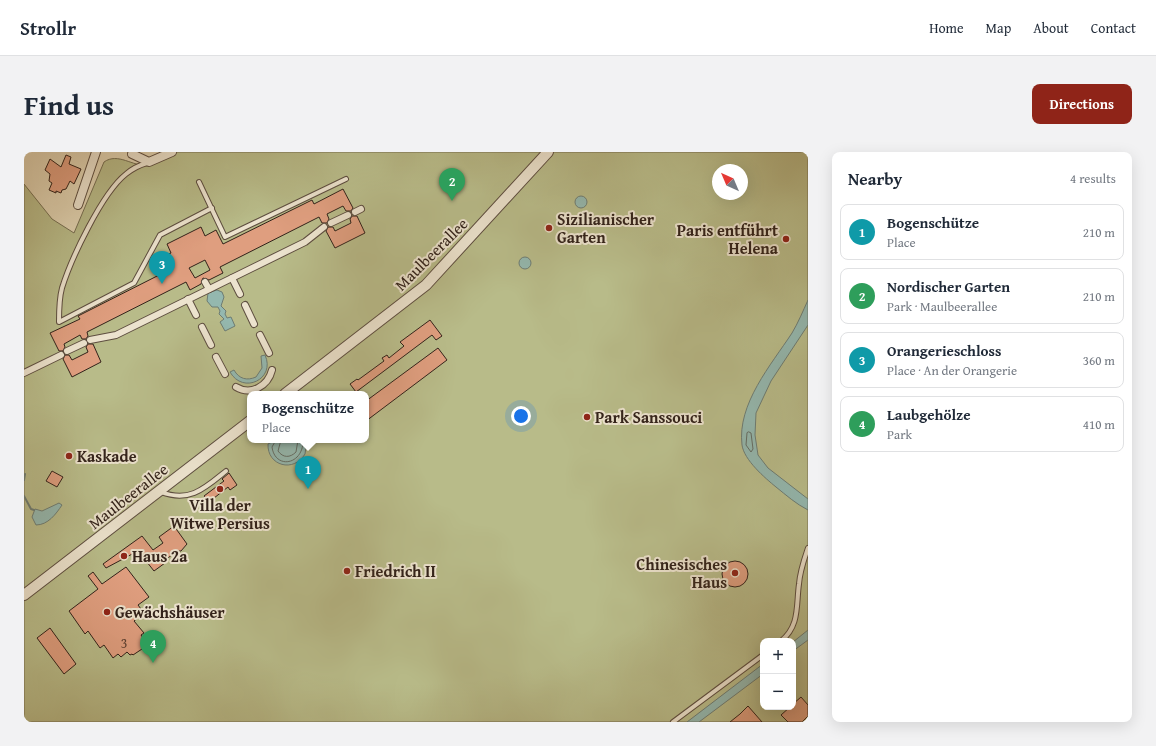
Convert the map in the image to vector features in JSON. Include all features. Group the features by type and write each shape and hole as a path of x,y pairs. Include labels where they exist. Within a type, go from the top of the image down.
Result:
{"street":[{"path":"78,205 96,152"},
{"path":"132,154 150,162 172,152"},
{"name":"Maulbeerallee","path":"289,391 426,285 548,152"},
{"path":"355,212 361,209"},
{"path":"331,223 348,216"},
{"path":"90,340 116,335 305,242 324,227"},
{"path":"232,278 240,294"},
{"path":"205,282 209,289"},
{"path":"188,299 196,315"},
{"path":"245,306 254,324"},
{"path":"202,327 211,345"},
{"path":"260,335 269,353"},
{"path":"67,352 84,343"},
{"path":"24,373 61,355"},
{"path":"216,357 225,374"},
{"path":"255,391 260,390 267,384 274,373"},
{"path":"239,390 247,391"},
{"name":"Maulbeerallee","path":"24,596 247,423"}],"lane":[{"path":"150,162 125,174 112,189 99,209 76,254 62,289 59,322 134,283 160,234 212,208"},
{"path":"200,182 226,237 346,179"},
{"path":"160,491 172,495 188,496 202,490 226,471"},
{"path":"784,638 792,630 797,616 801,570 808,548"},
{"path":"673,722 760,656"}],"green space":[{"name":"Park Sanssouci","path":"173,152 808,152 808,722 24,722 24,184 52,219 74,233 104,162 109,159 120,159 142,165 150,164"}],"water":[{"path":"581,196 585,198 587,202 585,206 581,208 577,206 575,202 577,198"},
{"path":"525,257 529,259 531,263 529,267 525,269 521,267 519,263 521,259"},
{"path":"217,290 222,292 224,297 221,306 226,311 225,314 227,318 231,317 235,326 225,331 220,322 224,319 219,314 220,311 218,307 212,307 207,301 208,293"},
{"path":"808,300 808,325 771,381 756,413 755,435 758,455 768,468 808,499 808,510 776,487 751,463 742,445 742,430 750,400 757,386 792,333"},
{"path":"265,355 267,364 266,371 262,377 256,381 250,383 242,382 236,379 230,372 234,370 238,375 246,379 256,377 262,368 261,356"},
{"path":"307,443 305,454 300,460 294,464 288,465 276,462 272,458 269,452 268,444"},
{"path":"59,503 62,505 48,521 40,525 36,525 32,517 35,509 42,511"},
{"path":"808,630 808,640 796,649 796,640"},
{"path":"760,666 760,676 699,722 687,722"}],"building":[{"path":"66,155 71,157 69,164 81,169 74,184 70,181 66,189 62,190 61,193 56,191 56,193 49,190 52,183 49,181 50,174 45,170 50,159 61,167"},
{"path":"343,189 353,208 351,211 346,211 343,206 327,214 329,219 327,223 322,223 319,217 220,267 223,273 209,280 203,278 201,284 190,290 186,282 87,332 88,336 86,339 82,339 80,335 64,344 65,347 63,351 59,351 50,333 80,319 78,316 167,271 160,258 171,253 167,244 201,227 205,236 216,230 223,244 312,200 314,204","holes":["205,260 210,270 195,278 189,268"]},
{"path":"352,216 357,216 365,233 335,248 326,231 328,227 333,227 335,231 351,223 350,219"},
{"path":"430,320 442,336 436,340 432,335 357,391 355,391 350,384 384,361 382,358 387,355 389,358 404,346 400,342"},
{"path":"88,344 93,344 101,362 72,377 63,359 65,355 69,355 72,360 88,352 86,347"},
{"path":"438,348 447,360 369,419 369,399"},
{"path":"52,471 63,477 57,487 46,481"},
{"name":"Villa der Witwe Persius","path":"229,473 237,485 230,490 228,487 209,502 204,496 224,481 222,479"},
{"path":"174,526 187,544 181,551 177,551 154,571 139,552 137,554 136,552 106,568 103,564 142,536 153,550 163,543 159,537"},
{"name":"Chinesisches Haus","path":"735,561 744,565 748,574 744,583 735,587 726,583 722,574 726,565"},
{"name":"Gewächshäuser","path":"126,567 149,597 138,605 144,613 134,621 144,633 141,635 148,645 133,655 130,655 127,652 121,657 118,654 113,658 104,645 100,648 88,631 85,634 69,611 98,589 88,576 93,572 102,584"},
{"path":"50,628 76,664 64,674 37,638"},
{"path":"801,697 808,705 808,716 802,722 788,722 781,715 787,710 796,710 796,701"},
{"path":"748,706 762,722 730,722 740,714"}],"waterway":[{"path":"24,480 25,474"},
{"path":"24,496 31,509 34,510"}],"place":[{"name":"Nordischer Garten","path":"452,201"},
{"name":"Sizilianischer Garten","path":"549,228"},
{"name":"Paris entführt Helena","path":"786,239"},
{"name":"Orangerieschloss","path":"162,284"},
{"name":"Park Sanssouci","path":"587,417"},
{"name":"Kaskade","path":"69,456"},
{"name":"Villa der Witwe Persius","path":"220,489"},
{"name":"Bogenschütze","path":"308,489"},
{"name":"Haus 2a","path":"124,556"},
{"name":"Friedrich II","path":"347,571"},
{"name":"Chinesisches Haus","path":"735,573"},
{"name":"Gewächshäuser","path":"107,612"},
{"name":"Laubgehölze","path":"153,663"}]}
